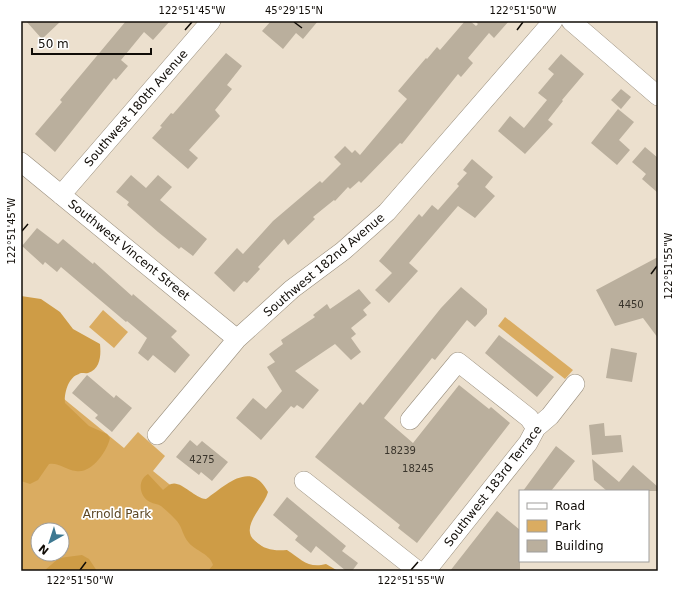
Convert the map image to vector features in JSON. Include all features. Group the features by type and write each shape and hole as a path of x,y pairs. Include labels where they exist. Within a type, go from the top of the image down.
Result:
{"street":[{"name":"Southwest 180th Avenue","path":"61,195 211,21"},
{"name":"Southwest 182nd Avenue","path":"157,435 237,338 292,289 343,251 387,212 553,21"},
{"path":"570,21 658,96"},
{"name":"Southwest Vincent Street","path":"21,162 237,338"},
{"path":"410,420 458,362 529,418 536,428"},
{"name":"Southwest 183rd Terrace","path":"426,571 528,443 536,428 550,416 576,384"},
{"path":"304,481 418,571"}],"green space":[{"path":"103,310 128,332 114,348 89,327"},
{"path":"505,317 573,370 565,379 498,326"},
{"name":"Arnold Park","path":"21,336 53,390 124,448 138,432 165,456 153,471 238,540 245,533 293,571 21,571"}],"shaded area":[{"path":"21,296 41,299 60,312 73,329 100,344 100,357 98,365 92,371 80,373 69,382 65,395 65,403 89,426 107,434 110,438 106,449 93,466 82,471 76,471 56,464 49,464 38,480 30,484 21,481"},
{"path":"148,474 163,490 170,484 175,483 197,496 206,499 229,482 246,476 254,477 261,482 268,492 251,523 251,535 255,541 270,549 287,550 309,564 326,564 338,571 208,571 213,565 211,561 206,555 189,543 177,521 161,506 146,500 142,493 141,484 144,477"},
{"path":"82,555 89,559 97,571 44,571 54,562 70,562 70,557"}],"building":[{"path":"26,21 61,21 42,39"},
{"path":"126,21 170,21 153,40 144,32 121,60 128,66 116,80 114,78 55,152 35,134 62,102 60,100"},
{"path":"271,21 318,21 303,39 296,33 283,49 262,31"},
{"path":"465,21 470,21 476,26 478,24 475,21 509,21 494,38 489,33 468,58 473,63 461,77 458,74 402,144 400,143 361,183 359,181 350,189 348,187 335,201 334,200 313,217 315,219 288,245 284,239 258,267 260,269 247,283 244,281 234,292 214,273 237,248 243,254 273,221 320,181 322,183 341,164 334,157 345,146 352,153 355,150 360,155 407,99 398,91 426,58 427,59 437,47 440,50"},
{"path":"226,53 242,66 227,85 232,89 215,110 220,116 189,150 198,158 188,169 152,138 162,127 160,126 171,113 173,114"},
{"path":"561,54 584,74 562,100 563,101 548,120 553,124 525,154 498,131 510,116 524,128 547,100 538,93 554,74 548,69"},
{"path":"621,89 631,97 621,109 611,100"},
{"path":"618,109 634,122 619,140 630,150 617,165 591,143"},
{"path":"645,147 658,158 658,193 642,179 646,174 632,162"},
{"path":"472,159 493,177 485,187 495,196 475,218 458,206 409,263 418,271 389,303 375,290 392,273 379,261 419,214 422,217 432,205 438,210 459,186 457,184 467,173 463,170"},
{"path":"131,175 146,188 158,175 172,187 160,200 207,239 193,256 181,247 179,249 158,232 127,205 129,202 116,192"},
{"path":"37,228 58,244 63,239 93,264 94,262 132,296 133,294 177,331 171,337 190,355 175,373 153,355 148,361 138,353 147,338 127,321 126,322 61,267 57,272 45,262 43,265 22,246"},
{"path":"658,257 658,338 643,318 615,326 596,290"},
{"path":"461,287 487,309 487,314 475,327 467,320 435,360 432,358 384,418 413,443 459,385 489,409 491,407 510,423 417,543 398,528 400,525 315,457 360,402 363,405 441,308"},
{"path":"359,289 371,303 363,310 367,315 351,328 356,334 351,338 361,352 351,360 335,344 295,371 319,390 303,409 297,405 294,408 291,406 261,440 236,418 253,398 266,409 282,391 267,367 275,362 269,354 283,344 281,340 315,317 313,315 327,304 330,309"},
{"path":"499,335 554,377 537,397 485,353"},
{"path":"611,348 637,353 632,382 606,378"},
{"path":"87,375 114,398 116,395 132,408 112,432 95,418 98,415 72,393"},
{"path":"604,423 605,436 621,435 623,452 592,455 589,425"},
{"path":"190,440 197,446 202,441 228,462 212,481 201,472 199,475 176,457"},
{"path":"556,446 575,461 552,490 524,490"},
{"path":"592,459 619,482 633,465 658,487 658,491 606,490 594,480"},
{"path":"287,497 346,546 342,551 358,563 352,571 346,571 316,546 311,553 295,540 298,536 273,515"},
{"path":"497,511 519,529 520,571 450,571"}]}
